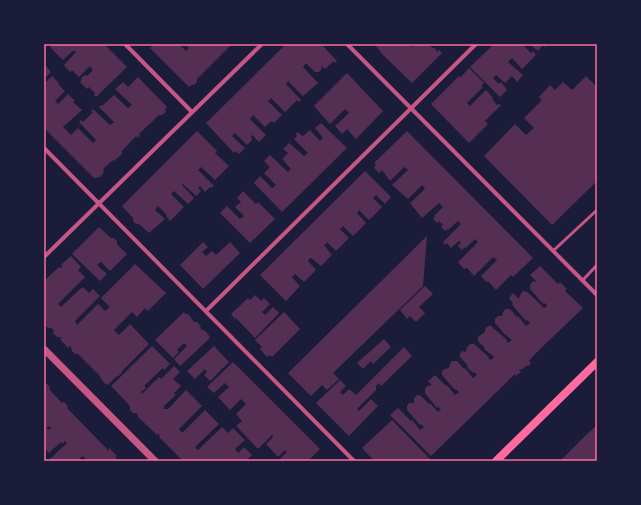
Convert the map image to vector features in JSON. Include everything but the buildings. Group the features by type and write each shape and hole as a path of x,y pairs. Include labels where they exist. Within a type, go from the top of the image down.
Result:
{"main road":[{"path":"496,461 597,362"}],"street":[{"path":"125,44 192,112"},
{"path":"44,256 262,44"},
{"path":"347,44 597,295"},
{"path":"206,311 476,44"},
{"path":"44,148 354,461"},
{"path":"44,349 155,461"}],"lane":[{"path":"553,251 597,210"},
{"path":"582,281 597,266"}]}
